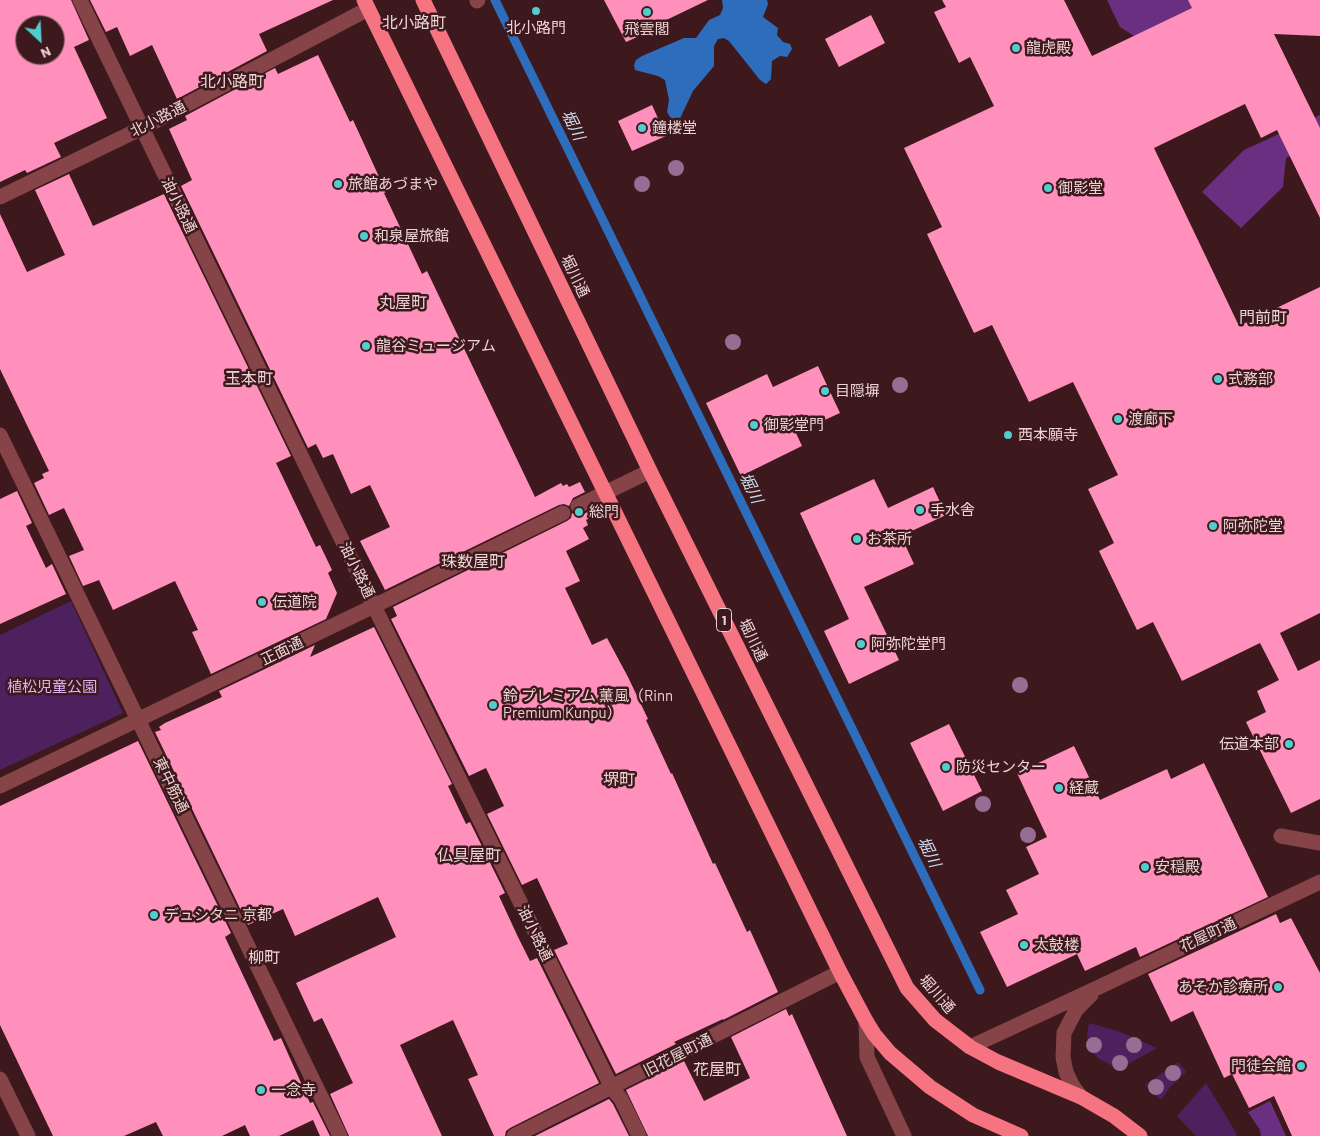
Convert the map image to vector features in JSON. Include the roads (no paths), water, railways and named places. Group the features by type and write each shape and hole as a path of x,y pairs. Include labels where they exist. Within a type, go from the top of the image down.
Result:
{"highway":[{"name":"堀川通","path":"423,0 650,471 907,988 935,1020 970,1047 998,1062 1082,1097 1114,1116 1140,1136"},
{"path":"366,5 866,1022 890,1053 930,1087 973,1115 1021,1136"}],"street":[{"name":"油小路通","path":"80,0 374,606 612,1088 621,1098 639,1136"},
{"name":"北小路通","path":"0,197 142,128 366,5"},
{"name":"東中筋通","path":"0,435 340,1136"},
{"path":"578,506 650,471"},
{"name":"正面通","path":"0,786 563,514"},
{"path":"1281,836 1320,843"},
{"name":"花屋町通","path":"970,1047 1320,882"},
{"name":"旧花屋町通","path":"514,1136 840,972"},
{"name":"花屋町通","path":"1082,1097 1072,1086 1066,1072 1063,1057 1064,1033 1076,1010 1097,988"},
{"path":"866,1022 868,1057 904,1136"},
{"path":"0,1079 28,1136"}],"water":[{"path":"722,0 767,0 768,4 763,17 778,28 777,35 783,42 790,44 792,49 787,57 780,56 772,61 771,79 766,84 760,80 729,41 724,38 718,39 714,46 714,66 693,91 676,127 667,112 669,100 665,80 658,76 635,70 634,65 636,60 642,56 684,38 696,38 709,20 720,15 723,8"}],"waterway":[{"name":"堀川","path":"495,0 980,990"}],"place":[{"name":"北小路門","path":"536,11"},
{"name":"飛雲閣","path":"647,12"},
{"name":"龍虎殿","path":"1016,48"},
{"name":"鐘楼堂","path":"642,128"},
{"name":"旅館あづまや","path":"338,184"},
{"name":"御影堂","path":"1048,188"},
{"name":"和泉屋旅館","path":"364,236"},
{"name":"龍谷ミュージアム","path":"366,346"},
{"name":"式務部","path":"1218,379"},
{"name":"目隠塀","path":"825,391"},
{"name":"渡廊下","path":"1118,419"},
{"name":"御影堂門","path":"754,425"},
{"name":"西本願寺","path":"1008,435"},
{"name":"手水舎","path":"920,510"},
{"name":"総門","path":"579,512"},
{"name":"阿弥陀堂","path":"1213,526"},
{"name":"お茶所","path":"857,539"},
{"name":"伝道院","path":"262,602"},
{"name":"阿弥陀堂門","path":"861,644"},
{"name":"鈴 プレミアム 薫風（Rinn Premium Kunpu）","path":"493,705"},
{"name":"伝道本部","path":"1289,744"},
{"name":"防災センター","path":"946,767"},
{"name":"経蔵","path":"1059,788"},
{"name":"安穏殿","path":"1145,867"},
{"name":"デュシタニ 京都","path":"154,915"},
{"name":"太鼓楼","path":"1024,945"},
{"name":"あそか診療所","path":"1278,987"},
{"name":"門徒会館","path":"1301,1066"},
{"name":"一念寺","path":"261,1090"}],"district":[{"name":"北小路町","path":"414,23"},
{"name":"北小路町","path":"232,82"},
{"name":"丸屋町","path":"403,303"},
{"name":"門前町","path":"1263,318"},
{"name":"玉本町","path":"249,379"},
{"name":"珠数屋町","path":"473,562"},
{"name":"堺町","path":"619,780"},
{"name":"仏具屋町","path":"469,856"},
{"name":"柳町","path":"264,958"},
{"name":"花屋町","path":"717,1070"}],"park label":[{"name":"植松児童公園","path":"52,687"}]}
